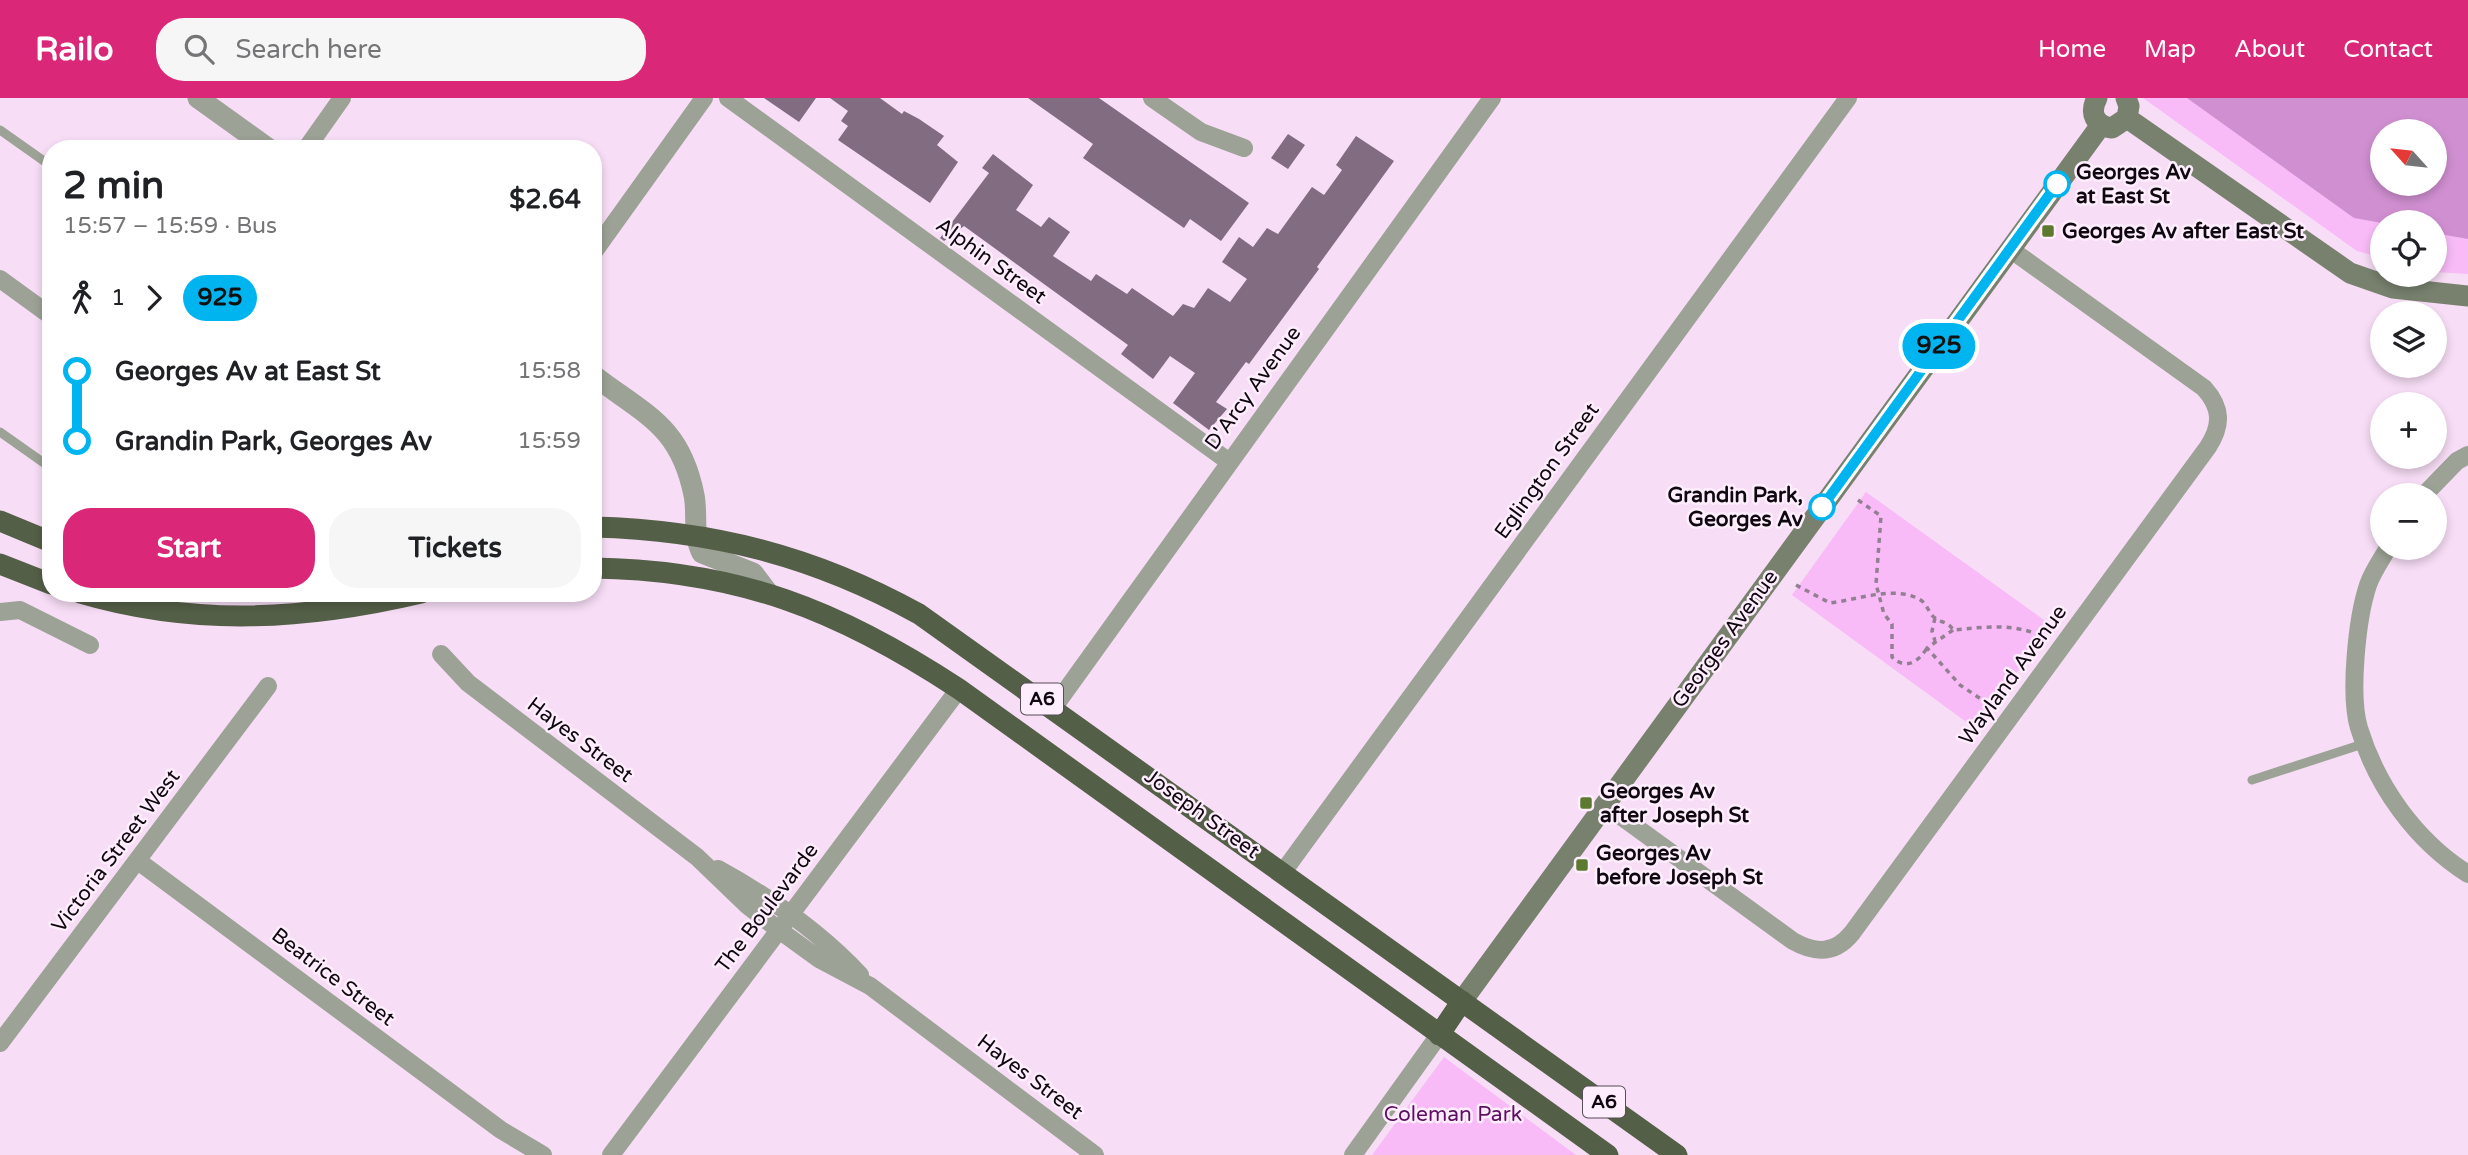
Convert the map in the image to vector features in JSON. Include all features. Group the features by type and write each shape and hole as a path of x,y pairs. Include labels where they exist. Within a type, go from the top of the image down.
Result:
{"highway":[{"path":"0,521 42,538"},
{"name":"Joseph Street","path":"695,526 810,564 889,598 956,638 1677,1155"},
{"name":"A6","path":"602,527 695,526"},
{"path":"0,564 42,580"},
{"name":"A6","path":"602,570 687,575 769,594"},
{"name":"Joseph Street","path":"769,594 842,621 894,647 959,688 1608,1155"},
{"path":"126,602 178,612 263,618 302,615 372,602"},
{"name":"Georges Avenue","path":"1439,1035 1462,1001"}],"main road":[{"path":"2096,98 2092,110 2101,125 2118,127 2126,108 2350,273 2393,288 2468,296"},
{"name":"Georges Avenue","path":"1462,1001 2101,125"}],"street":[{"path":"198,98 256,140"},
{"path":"312,140 342,98"},
{"path":"602,240 704,98"},
{"name":"Alphin Street","path":"728,98 1228,461"},
{"path":"1153,98 1201,132 1244,148"},
{"name":"D'Arcy Avenue","path":"1054,707 1228,461 1492,98"},
{"name":"Eglington Street","path":"1283,872 1848,98"},
{"name":"Wayland Avenue","path":"1604,804 1793,941 1812,951 1835,949 1852,933 2208,447 2219,424 2219,411 2214,399 2195,381 2010,249"},
{"path":"0,279 42,309"},
{"path":"605,394 676,441 696,501 695,526"},
{"path":"2436,483 2457,461 2468,455"},
{"name":"Joseph Street","path":"695,526 702,553 753,573 769,594"},
{"path":"2382,560 2368,585 2354,665 2358,726 2391,800 2443,858 2468,874"},
{"path":"0,612 20,610 90,645"},
{"name":"Hayes Street","path":"441,654 468,683 697,857 748,906 779,930 819,959 870,986 1095,1155"},
{"name":"Victoria Street West","path":"0,1043 268,686"},
{"name":"The Boulevarde","path":"611,1155 959,688"},
{"name":"Hayes Street","path":"697,857 760,892 791,914 831,945 870,986"},
{"name":"Beatrice Street","path":"138,861 501,1130 543,1155"},
{"name":"Georges Avenue","path":"1353,1155 1439,1035"},
{"name":"Beatrice Street","path":"501,1130 527,1155"}],"lane":[{"path":"0,130 42,160"},
{"path":"0,432 42,462"},
{"path":"2252,780 2366,743"}],"path":[{"path":"1858,500 1881,516 1876,584 1884,614 1892,624 1893,659 1912,664 1920,659 1927,648 1953,630 2021,628 2060,648"},
{"path":"1796,585 1830,603 1861,595 1911,596 1923,602 1935,618 1949,624 1953,630"},
{"path":"1935,618 1932,631 1936,641"},
{"path":"1927,648 1960,685 1974,691 2009,719"}],"green space":[{"path":"2143,98 2468,98 2468,274 2447,273 2447,210 2370,210 2370,255 2357,251"},
{"path":"1866,492 2051,625 1976,729 1792,595"},
{"name":"Coleman Park","path":"1444,1057 1576,1155 1372,1155"}],"shaded area":[{"path":"2187,98 2468,98 2468,239 2447,235 2447,210 2370,210 2370,221 2354,218"}],"building":[{"path":"764,98 816,98 799,122"},
{"path":"830,98 880,98 902,114 904,111 944,136 937,145 958,162 930,203 838,140 848,126 841,121 848,111"},
{"path":"1028,98 1099,98 1249,203 1221,241 1190,219 1184,228 1083,158 1093,144"},
{"path":"1288,134 1305,145 1288,169 1271,158"},
{"path":"1356,136 1394,161 1249,364 1246,362 1216,402 1227,409 1209,430 1173,403 1195,373 1170,356 1153,379 1121,354 1128,345 964,226 944,241 940,238 989,173 982,168 993,154 1033,185 1016,210 1041,227 1049,217 1070,232 1053,256 1091,281 1096,274 1127,294 1132,288 1173,316 1183,304 1194,308 1208,288 1230,302 1247,279 1222,262 1239,237 1253,247 1267,228 1278,234 1312,187 1324,195 1342,170 1336,165"}],"bus line":[{"name":"925","path":"1822,507 2057,184"}],"place":[{"name":"Georges Av at East St","path":"2057,184"},
{"name":"Georges Av after East St","path":"2048,231"},
{"name":"Grandin Park, Georges Av","path":"1822,507"},
{"name":"Georges Av after Joseph St","path":"1586,803"},
{"name":"Georges Av before Joseph St","path":"1582,865"}]}
